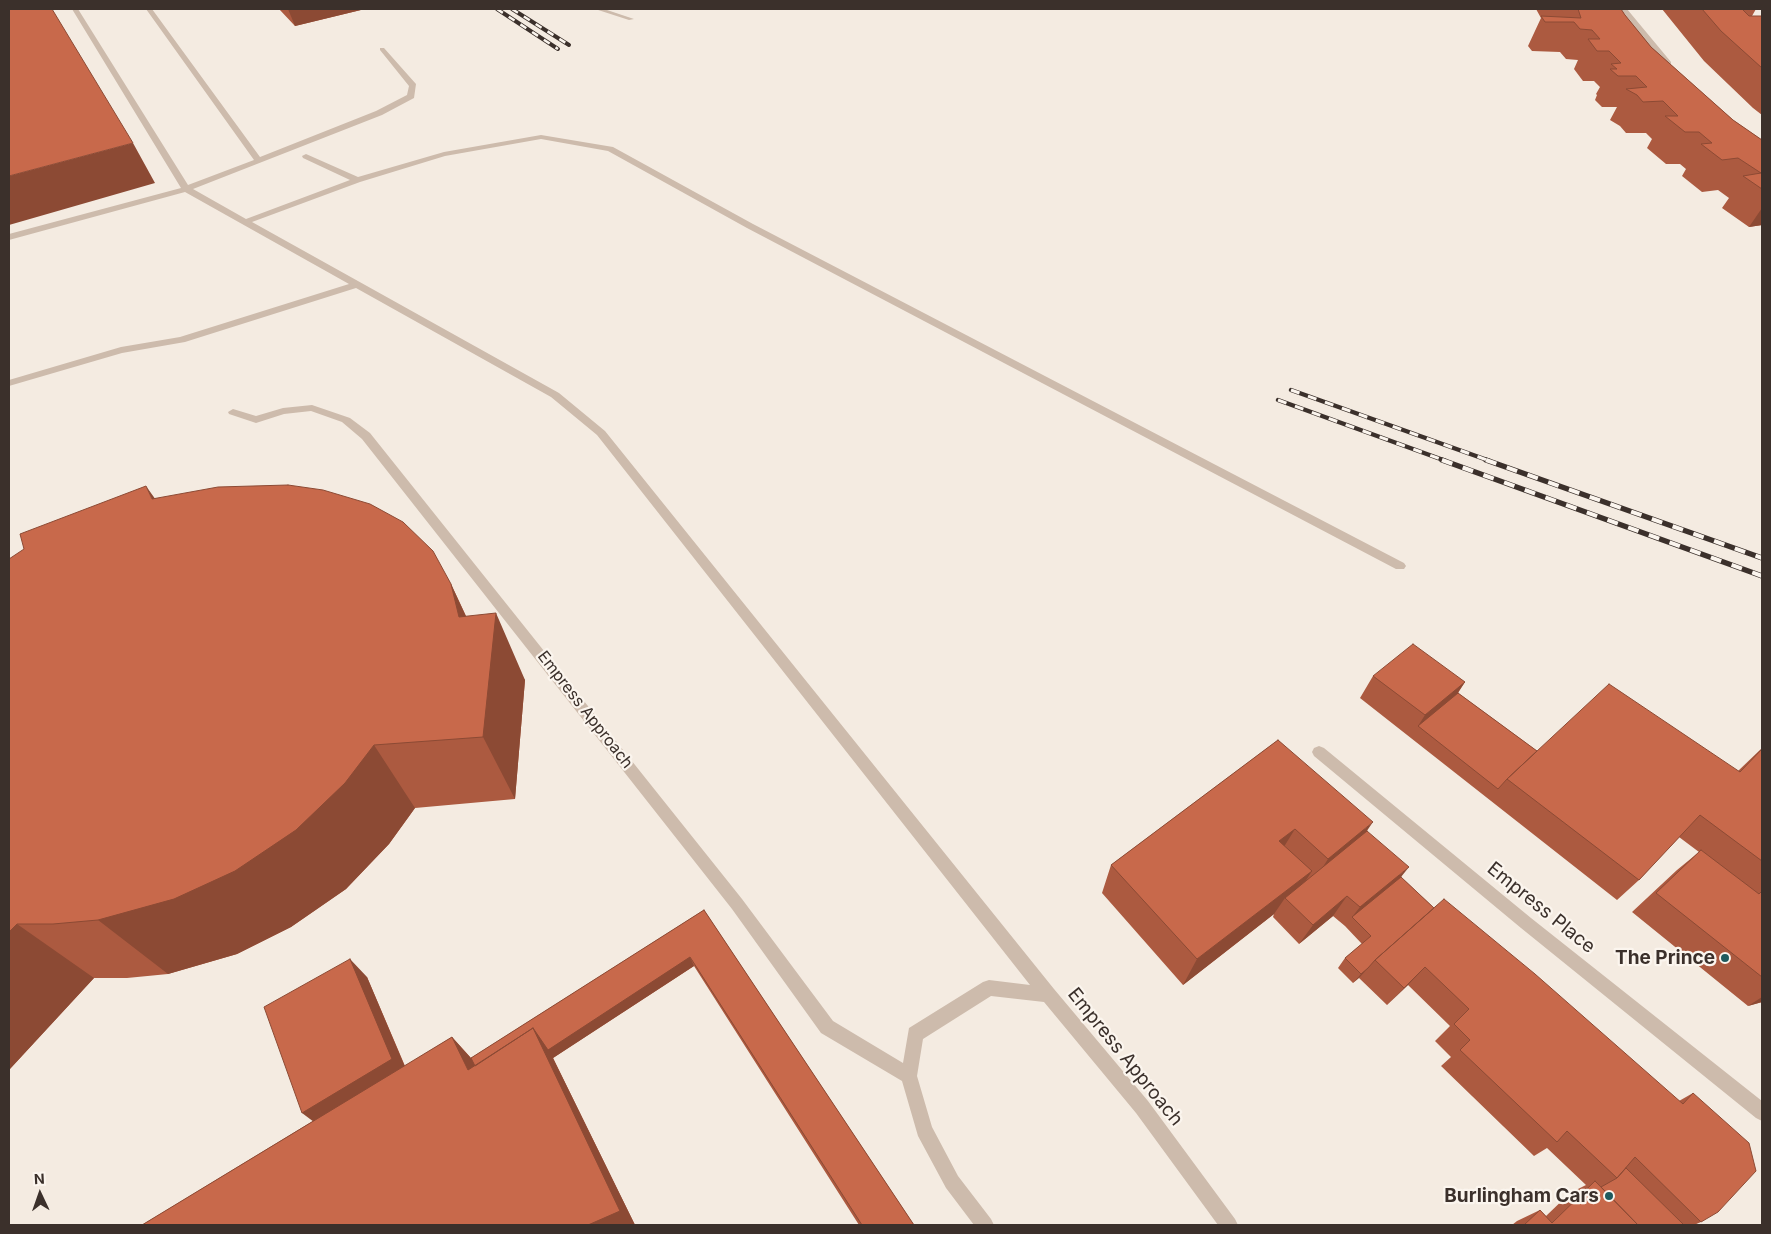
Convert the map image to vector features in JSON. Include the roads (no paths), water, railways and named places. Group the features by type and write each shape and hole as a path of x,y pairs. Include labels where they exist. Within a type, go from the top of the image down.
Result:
{"street":[{"path":"75,9 186,188 248,221 555,395 601,433 1048,995"},
{"path":"149,9 258,160"},
{"path":"598,9 631,19"},
{"path":"1624,9 1654,48 1674,70"},
{"path":"9,236 186,188 379,113 411,96 413,86 382,50"},
{"path":"248,221 357,180 444,154 541,137 610,149 750,226 1400,566"},
{"path":"306,156 357,180"},
{"path":"9,383 121,350 182,340 359,284"},
{"name":"Empress Approach","path":"233,412 256,420 283,411 312,408 346,420 366,436 731,896 827,1027 909,1076"},
{"name":"Empress Place","path":"1319,752 1519,917 1762,1112"},
{"name":"Empress Approach","path":"985,1225 952,1182 924,1130 909,1076 915,1034 989,988 1048,995 1142,1107 1229,1225"}],"railway":[{"path":"497,9 558,49"},
{"path":"512,9 569,45"},
{"path":"1291,390 1490,461"},
{"path":"1278,400 1446,461"},
{"path":"1442,460 1762,576"},
{"path":"1486,460 1762,558"}],"place":[{"name":"The Prince","path":"1725,958"},
{"name":"Burlingham Cars","path":"1609,1196"}]}
